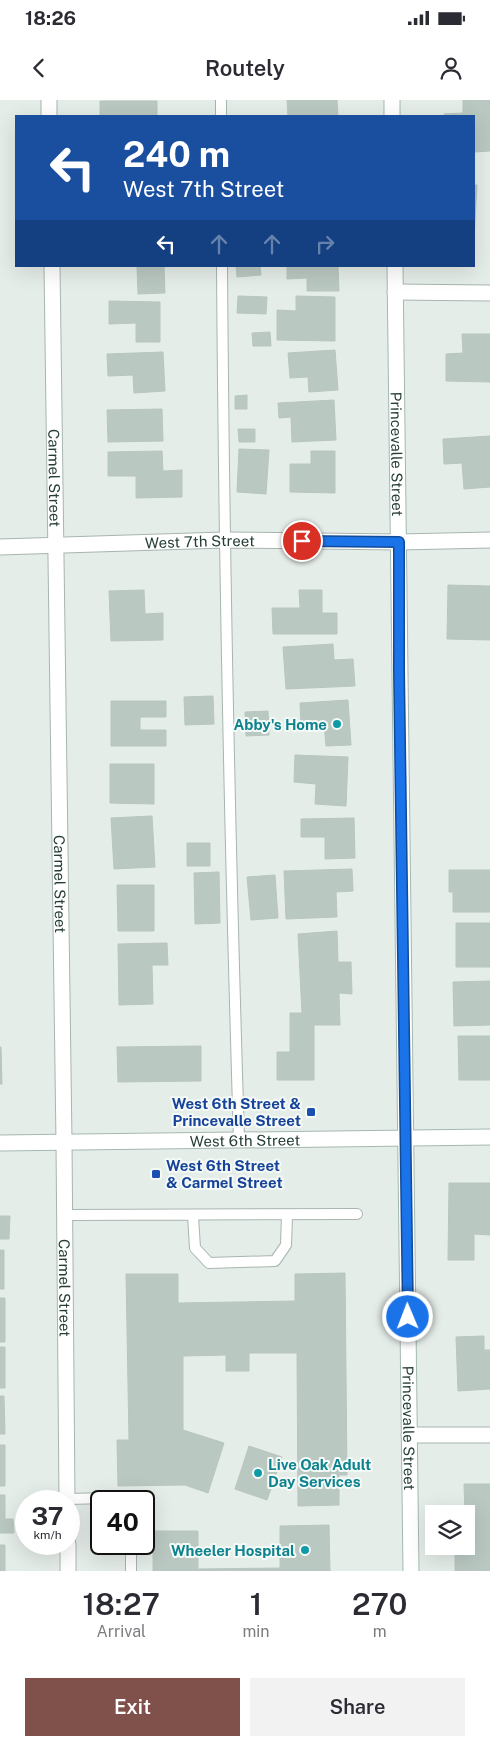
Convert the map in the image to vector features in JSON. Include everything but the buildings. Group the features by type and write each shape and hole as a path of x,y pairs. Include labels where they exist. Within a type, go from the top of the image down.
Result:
{"street":[{"path":"49,100 49,115"},
{"path":"392,100 392,115"},
{"name":"Carmel Street","path":"52,267 67,1490"},
{"name":"Princevalle Street","path":"395,267 411,1571"},
{"path":"395,292 490,293"},
{"name":"West 7th Street","path":"0,547 224,540 399,542 490,540"},
{"name":"West 6th Street","path":"0,1143 490,1138"},
{"path":"409,1436 490,1435"},
{"path":"68,1555 68,1571"}],"lane":[{"path":"221,100 221,115"},
{"path":"222,267 224,540 229,808 239,1140"},
{"path":"65,1216 357,1214"},
{"path":"193,1216 195,1248 209,1262 275,1261 286,1246 287,1215"},
{"path":"131,1555 132,1571"}],"place":[{"name":"Abby's Home","path":"337,724"},
{"name":"West 6th Street & Princevalle Street","path":"311,1112"},
{"name":"West 6th Street & Carmel Street","path":"156,1174"},
{"name":"Live Oak Adult Day Services","path":"258,1473"},
{"name":"Wheeler Hospital","path":"305,1550"}],"route":[{"path":"302,541 399,542 408,1317"}]}
